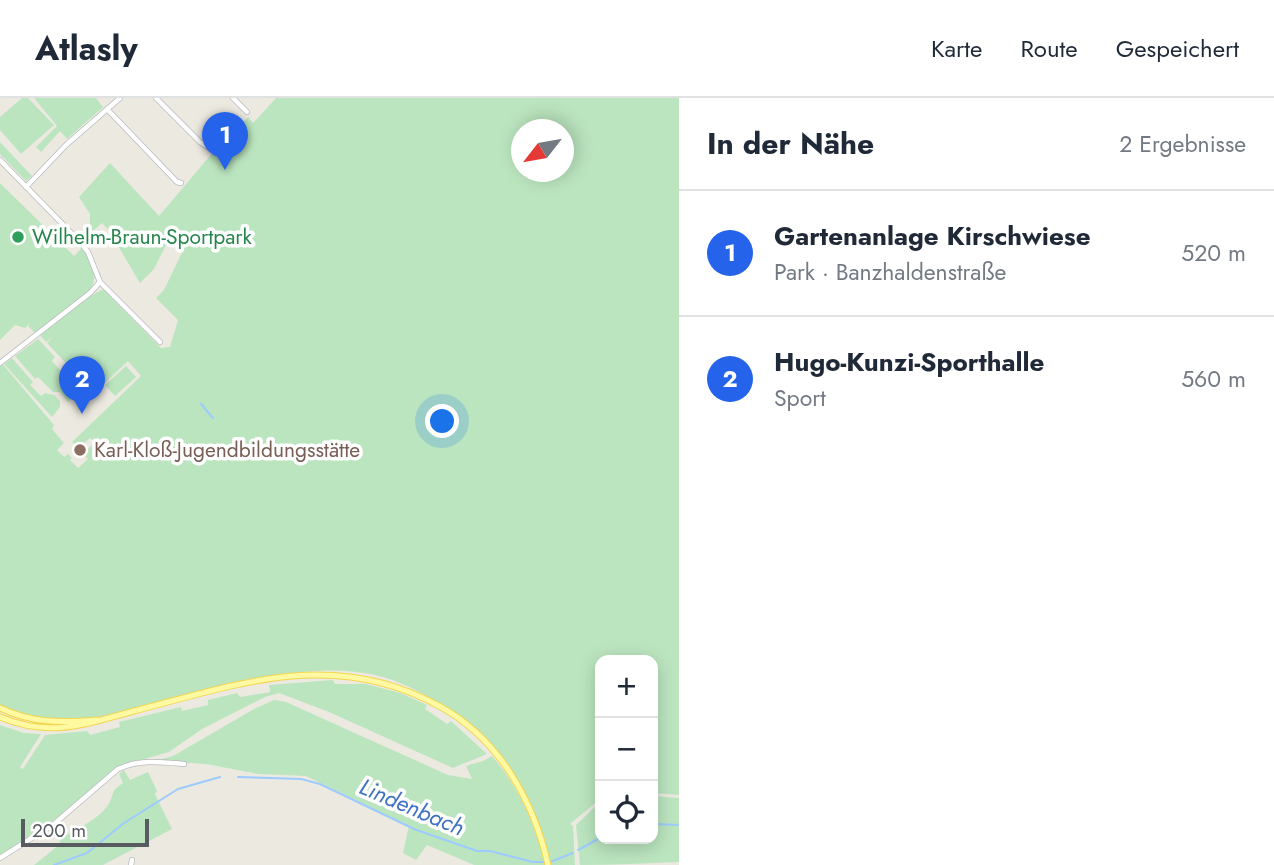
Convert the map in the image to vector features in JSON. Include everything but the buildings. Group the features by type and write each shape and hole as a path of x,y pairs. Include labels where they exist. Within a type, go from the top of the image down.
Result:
{"main road":[{"path":"0,717 41,729 82,726 205,693 295,674 347,675 379,681 435,704 464,722 482,738 512,776 527,802 548,865"},
{"path":"0,708 43,721 106,719"}],"street":[{"path":"26,187 66,145 120,98"},
{"path":"156,98 209,148"},
{"path":"233,98 247,112"},
{"path":"107,109 177,183 181,183"},
{"path":"0,160 88,252 100,282 160,342"},
{"path":"0,363 90,293 100,282"},
{"path":"0,858 54,824 118,769 150,761 184,764"}],"green space":[{"path":"22,98 28,98 54,125 21,154 0,130 0,117"},
{"path":"34,98 96,98 103,107 67,139 60,131 41,152 36,147 57,126"},
{"path":"276,98 679,98 679,795 658,793 658,655 595,655 595,803 570,824 573,826 575,865 474,865 427,845 416,860 403,853 409,826 306,776 258,774 206,764 154,761 173,756 274,700 286,702 448,775 472,779 466,766 492,756 516,790 528,813 542,852 547,855 526,794 494,749 453,712 416,690 384,677 346,671 288,673 127,711 72,720 35,717 0,705 0,361 54,425 52,429 64,443 57,450 64,457 68,454 78,468 88,459 81,452 95,442 90,438 80,447 72,442 141,376 128,361 94,393 47,343 52,338 46,342 40,335 77,304 103,289 161,348 170,347 178,320 156,298 164,290 187,242 173,231 154,269 140,283 102,223 86,237 81,232 90,223 90,214 79,197 110,163 159,216 209,157 248,117 253,123"},
{"path":"0,142 32,176 26,181 0,154"},
{"name":"Wilhelm-Braun-Sportpark","path":"0,183 74,256 81,249 65,233 68,231 88,257 94,280 87,292 35,333 28,326 30,323 25,328 15,325 0,340"},
{"path":"38,339 55,357 52,361 74,386 79,383 84,389 78,397 66,385 75,396 68,402 60,392 53,392 38,377 35,379 15,356"},
{"path":"12,358 33,382 30,385 41,396 45,393 54,395 60,401 60,407 52,417 4,364"},
{"path":"126,366 136,377 115,396 105,385"},
{"path":"333,680 335,684 366,684 400,693 427,705 425,709 447,724 451,721 487,754 453,768 329,712 279,693 265,697 202,729 169,752 116,767 52,822 0,856 0,725 24,733 41,734 20,767 23,769 45,735 87,731 90,735 120,727 119,722 181,707 182,711 208,705 208,700 237,693 240,697 270,692 269,685"},
{"path":"124,770 130,780 148,772 172,829 103,865 34,865 59,845 61,838 104,810 114,791 123,783 119,774"},
{"path":"658,796 679,798 679,862 580,865 576,825 595,807 595,844 658,844"}],"waterway":[{"path":"201,404 213,418"},
{"name":"Lindenbach","path":"54,865 87,853 124,823 178,789 220,777"},
{"name":"Lindenbach","path":"238,777 301,779 320,784 414,829 477,851 490,851 533,862 550,862 573,853"},
{"name":"Lindenbach","path":"658,824 679,825"},
{"name":"Lindenbach","path":"578,850 595,841"}],"place":[{"name":"Gartenanlage Kirschwiese","path":"225,170"},
{"name":"Wilhelm-Braun-Sportpark","path":"18,237"},
{"name":"Hugo-Kunzi-Sporthalle","path":"82,414"},
{"name":"Karl-Kloß-Jugendbildungsstätte","path":"80,450"}]}
